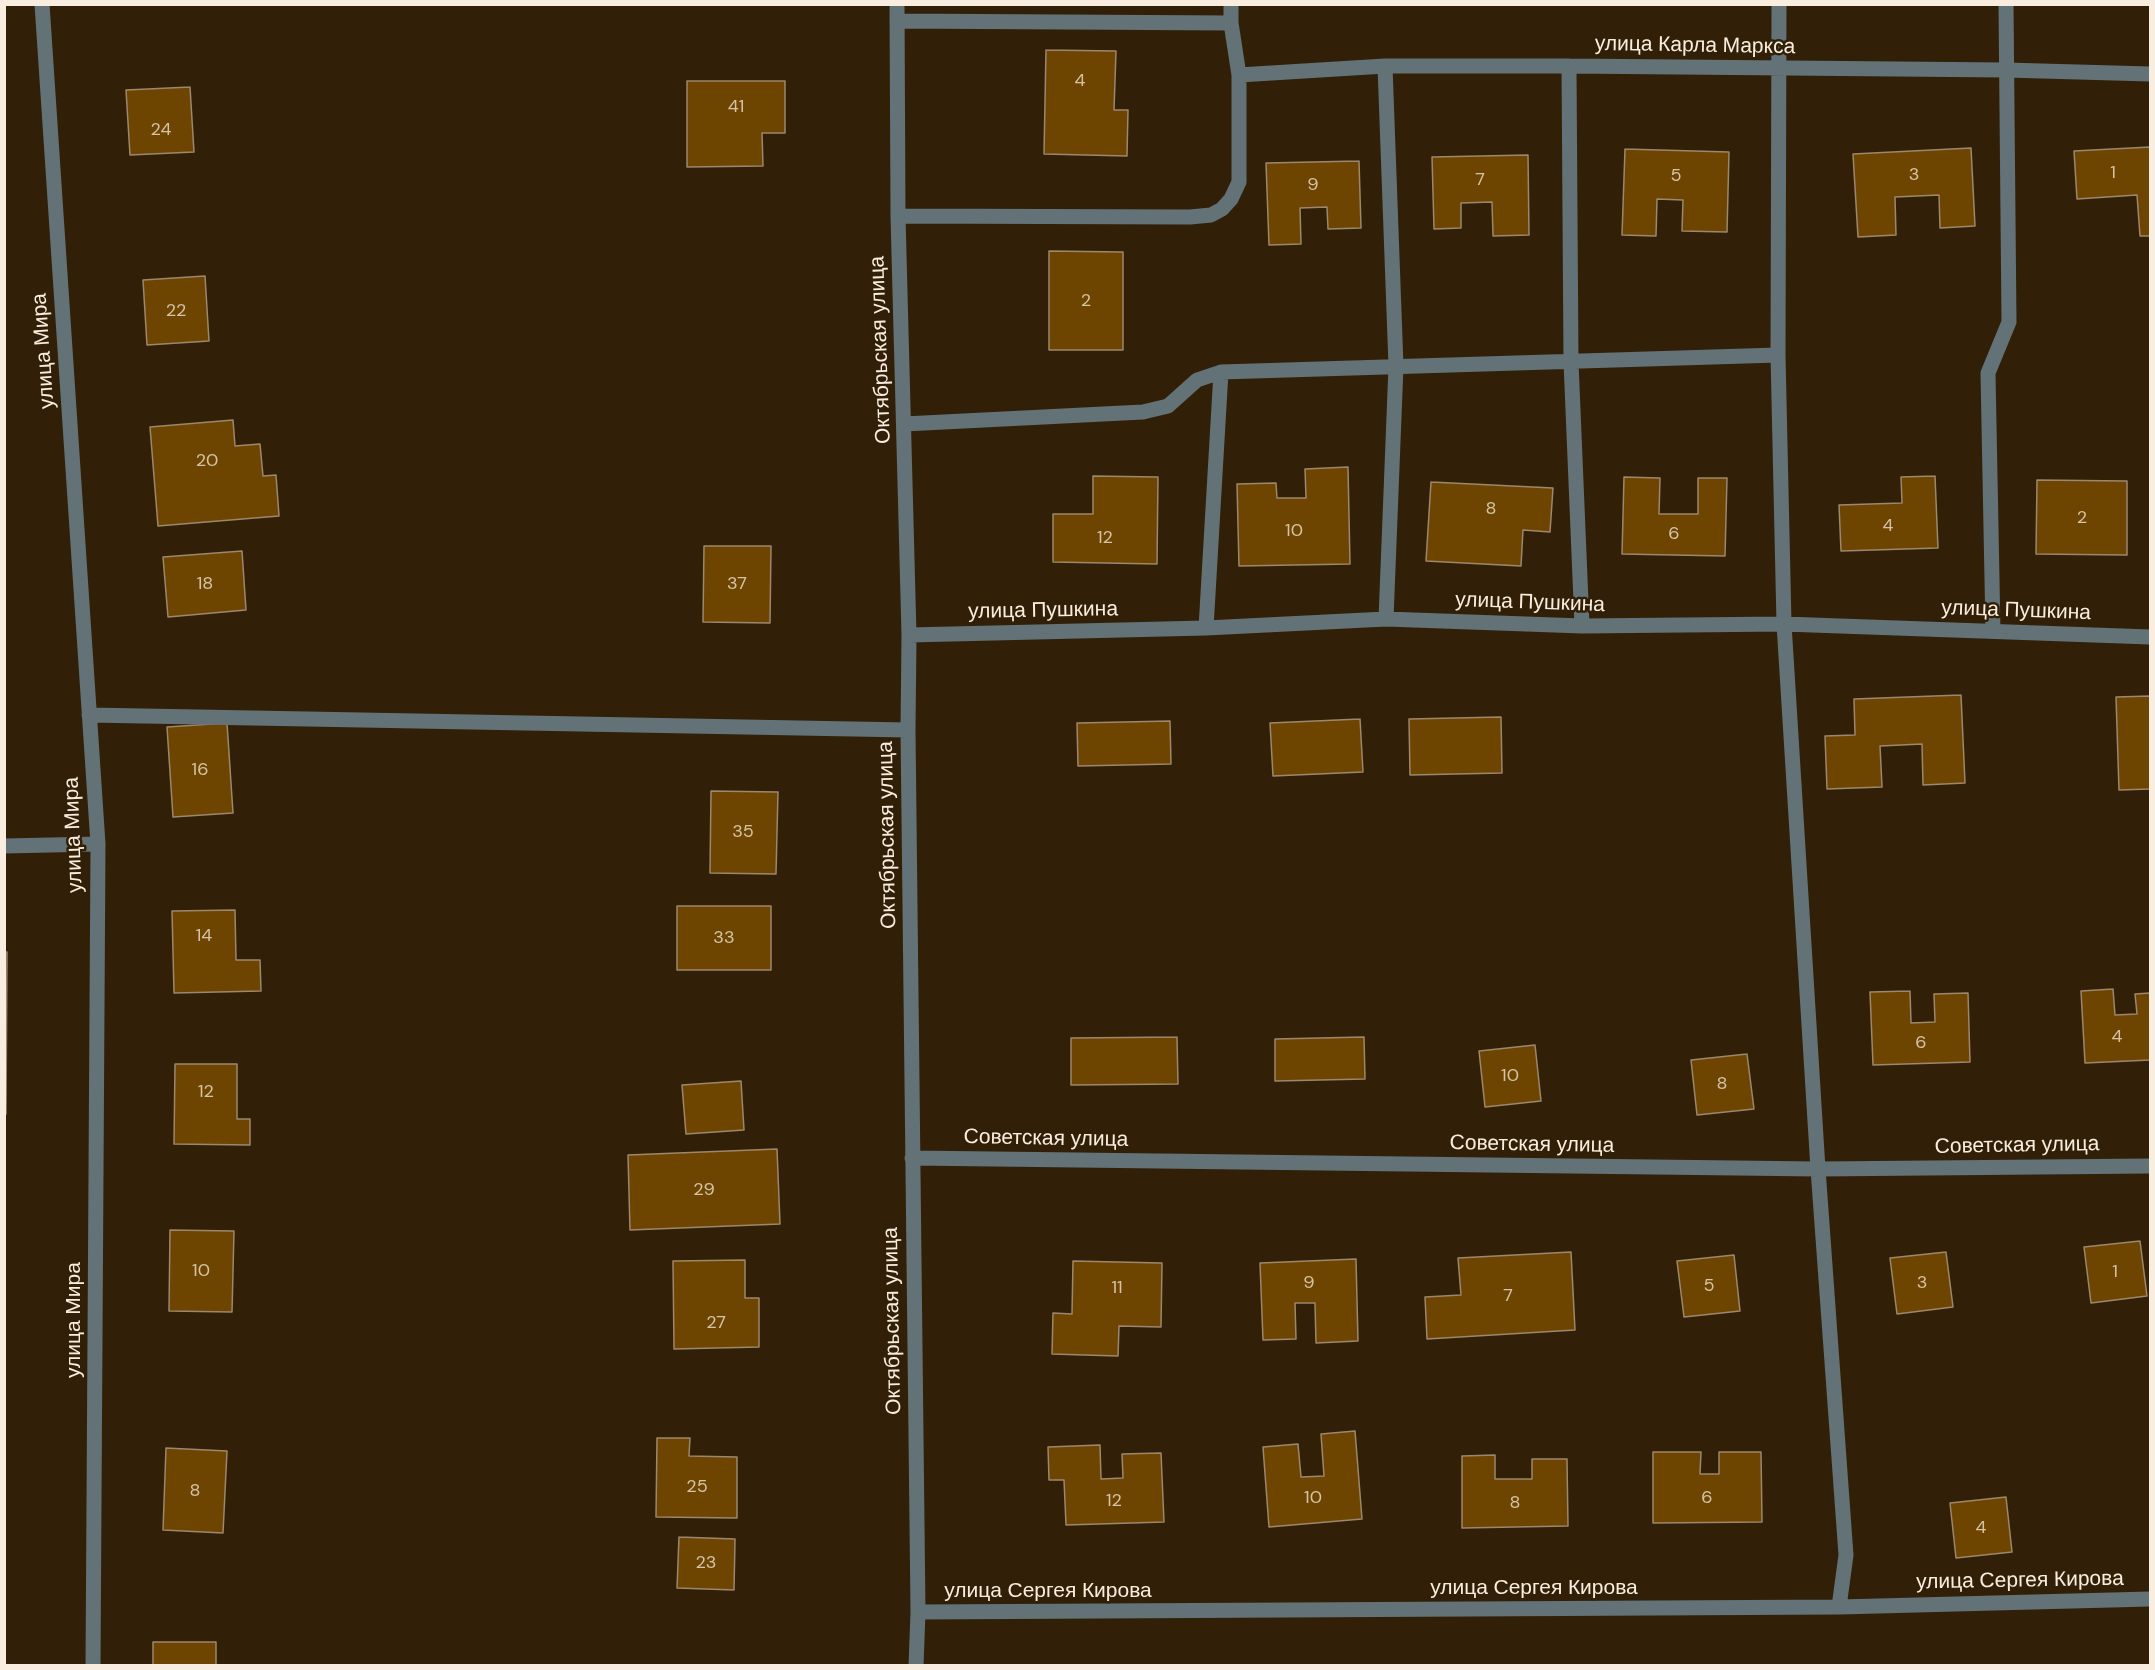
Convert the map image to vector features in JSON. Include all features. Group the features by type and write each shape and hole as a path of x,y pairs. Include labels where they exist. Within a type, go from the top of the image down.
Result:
{"street":[{"name":"улица Мира","path":"42,4 98,843 93,1665"},
{"name":"Октябрьская улица","path":"897,4 898,216 909,635 908,730 918,1612 916,1665"},
{"path":"898,216 1190,217 1211,215 1222,209 1231,199 1239,182 1239,75 1231,23 1231,4"},
{"path":"1779,4 1778,356 1784,624 1818,1169 1846,1555 1839,1607"},
{"path":"1993,631 1988,373 2009,322 2006,4"},
{"path":"897,21 1231,23"},
{"path":"1385,66 1396,366 1386,619"},
{"name":"улица Карла Маркса","path":"1239,75 1385,66 2006,70 2151,74"},
{"path":"1569,66 1571,362 1582,626"},
{"path":"904,424 1143,412 1168,406 1197,380 1221,372 1778,356"},
{"path":"1206,628 1221,372"},
{"name":"улица Пушкина","path":"909,635 1206,628 1386,619 1582,626 1784,624 2151,637"},
{"path":"89,715 908,730"},
{"path":"4,846 98,843"},
{"name":"Советская улица","path":"912,1158 1818,1169 2151,1166"},
{"name":"улица Сергея Кирова","path":"918,1612 1839,1607 2151,1599"}],"building":[{"path":"1046,50 1116,51 1114,110 1128,110 1127,156 1044,154"},
{"path":"687,81 785,81 785,133 762,133 763,166 687,167"},
{"path":"190,87 194,152 130,155 126,90"},
{"path":"2150,147 2150,236 2140,236 2137,195 2077,199 2074,151"},
{"path":"1971,148 1975,226 1940,228 1939,195 1895,197 1896,235 1858,237 1853,154"},
{"path":"1625,149 1729,152 1727,232 1682,231 1683,200 1657,199 1656,236 1622,235"},
{"path":"1528,155 1529,235 1493,236 1492,202 1461,203 1461,228 1434,229 1432,157"},
{"path":"1359,161 1361,228 1328,229 1327,207 1300,208 1301,244 1269,245 1266,163"},
{"path":"1049,251 1123,252 1123,350 1049,350"},
{"path":"205,276 209,341 147,345 143,280"},
{"path":"233,420 235,446 260,444 263,476 276,475 279,516 158,526 150,427"},
{"path":"1348,467 1350,564 1239,566 1237,484 1276,483 1277,498 1306,498 1305,469"},
{"path":"1093,476 1158,477 1157,564 1053,562 1053,514 1093,514"},
{"path":"1935,476 1938,548 1841,551 1839,505 1902,503 1901,477"},
{"path":"1624,477 1660,478 1659,514 1698,514 1698,478 1727,478 1725,556 1622,554"},
{"path":"2037,480 2127,481 2127,555 2036,554"},
{"path":"1431,482 1553,488 1550,532 1523,530 1521,566 1426,561"},
{"path":"704,546 771,546 770,623 703,622"},
{"path":"242,551 246,610 168,617 163,557"},
{"path":"1961,695 1965,783 1923,785 1922,744 1880,746 1882,787 1827,789 1825,736 1855,735 1854,699"},
{"path":"2150,696 2150,789 2119,790 2116,697"},
{"path":"1501,717 1502,773 1410,775 1409,719"},
{"path":"1360,719 1363,772 1273,776 1270,723"},
{"path":"1170,721 1171,764 1078,766 1077,723"},
{"path":"227,723 233,813 173,817 167,727"},
{"path":"711,791 778,792 776,874 710,873"},
{"path":"677,906 771,906 771,970 677,970"},
{"path":"235,910 236,960 260,960 261,991 174,993 172,911"},
{"path":"4,952 7,952 6,1114 4,1114"},
{"path":"2113,989 2115,1015 2137,1014 2135,994 2150,993 2150,1060 2085,1063 2081,991"},
{"path":"1910,991 1911,1023 1935,1022 1934,994 1968,993 1970,1062 1873,1065 1870,992"},
{"path":"1177,1037 1178,1084 1071,1085 1071,1038"},
{"path":"1364,1037 1365,1079 1275,1081 1275,1039"},
{"path":"1535,1045 1541,1101 1485,1107 1479,1051"},
{"path":"1747,1054 1754,1109 1697,1115 1691,1060"},
{"path":"175,1064 237,1064 237,1119 250,1119 250,1145 174,1144"},
{"path":"741,1081 744,1130 686,1134 682,1085"},
{"path":"777,1149 780,1224 630,1230 628,1155"},
{"path":"170,1230 234,1231 232,1312 169,1311"},
{"path":"2140,1241 2147,1296 2091,1303 2084,1247"},
{"path":"1571,1252 1575,1330 1427,1339 1425,1297 1461,1295 1458,1258"},
{"path":"1946,1252 1953,1307 1897,1314 1890,1258"},
{"path":"1734,1255 1740,1311 1684,1317 1677,1261"},
{"path":"1356,1259 1358,1341 1316,1343 1315,1303 1295,1303 1296,1339 1263,1340 1260,1263"},
{"path":"745,1260 745,1298 759,1298 759,1347 674,1349 673,1261"},
{"path":"1073,1261 1162,1263 1161,1327 1119,1326 1118,1356 1052,1354 1053,1313 1072,1314"},
{"path":"1355,1431 1362,1519 1269,1527 1263,1447 1298,1444 1301,1477 1324,1476 1321,1434"},
{"path":"657,1438 690,1438 689,1456 737,1457 737,1518 656,1517"},
{"path":"1100,1445 1101,1479 1123,1478 1122,1454 1161,1453 1164,1522 1066,1525 1064,1480 1049,1480 1048,1447"},
{"path":"166,1448 227,1451 223,1533 163,1530"},
{"path":"1653,1452 1701,1452 1700,1474 1719,1474 1719,1452 1761,1452 1762,1522 1653,1523"},
{"path":"1495,1455 1495,1479 1532,1479 1532,1459 1567,1459 1568,1526 1462,1528 1462,1456"},
{"path":"2006,1497 2012,1552 1956,1558 1950,1503"},
{"path":"679,1537 735,1539 734,1590 677,1588"},
{"path":"153,1642 216,1642 216,1666 153,1666"}]}
